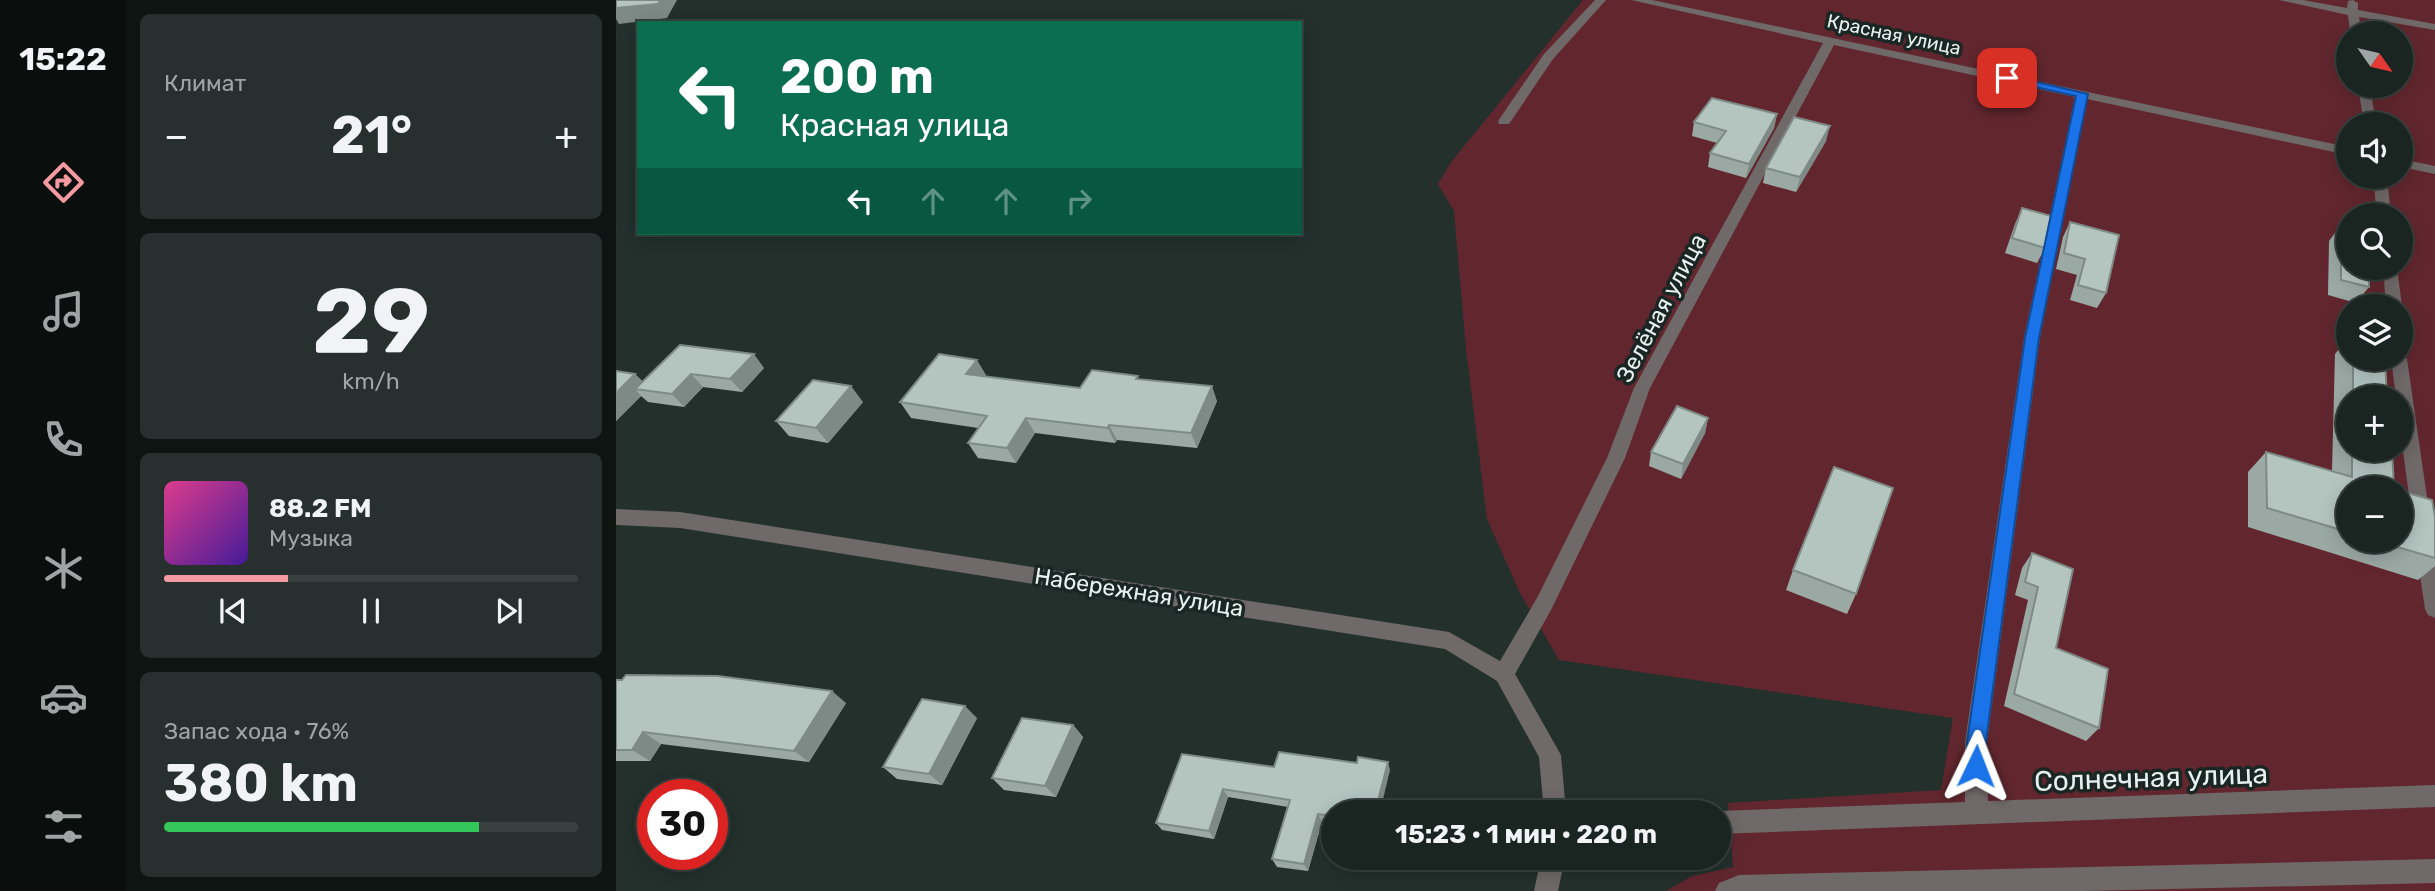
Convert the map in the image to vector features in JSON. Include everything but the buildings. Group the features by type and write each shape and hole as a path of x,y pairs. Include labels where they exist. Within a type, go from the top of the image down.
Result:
{"street":[{"path":"1504,121 1570,28 1601,0"},
{"name":"Красная улица","path":"1636,0 2336,148"},
{"path":"2284,0 2353,6 2435,27"},
{"name":"Зелёная улица","path":"1504,674 1544,604 1616,458 1642,388 1831,40"},
{"path":"1977,813 1976,742 2032,338 2082,94"},
{"path":"2413,165 2435,170"},
{"path":"2401,371 2435,609"},
{"name":"Набережная улица","path":"616,517 680,520 1449,641 1504,674 1550,755 1554,800"},
{"name":"Солнечная улица","path":"1731,821 2435,796"},
{"path":"1545,891 1550,870"},
{"path":"1727,891 1739,887 2435,871"}],"shaded area":[{"path":"1583,0 2435,0 2435,891 1666,891 1692,876 1731,870 1731,803 1941,790 1953,718 1559,660 1519,591 1487,519 1466,349 1454,211 1438,184 1452,161"}],"route":[{"path":"1976,766 1976,742 2032,338 2082,94 2007,78"}]}
